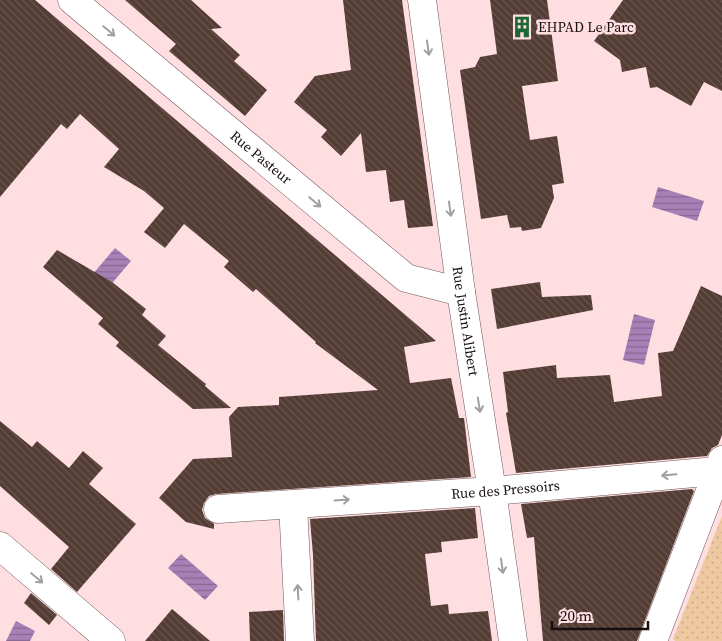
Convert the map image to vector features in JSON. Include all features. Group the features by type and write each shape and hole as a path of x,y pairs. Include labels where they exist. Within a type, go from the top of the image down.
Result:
{"street":[{"name":"Rue Pasteur","path":"72,0 406,278 461,292"},
{"name":"Rue Justin Alibert","path":"422,0 461,292 513,641"},
{"name":"Rue des Pressoirs","path":"218,509 492,491 720,465"},
{"path":"653,641 720,465"},
{"path":"293,504 300,641"},
{"path":"0,546 111,641"}],"shaded area":[{"path":"658,187 704,201 697,221 652,207"},
{"path":"115,248 131,261 108,288 92,275"},
{"path":"634,314 655,320 644,365 623,360"},
{"path":"722,516 722,641 675,641 673,639"},
{"path":"181,554 218,586 205,600 168,568"},
{"path":"16,621 35,631 30,641 6,641"}],"building":[{"path":"0,0 35,0 436,341 404,347 410,383 451,378 459,418 464,418 471,477 216,494 209,496 202,510 205,518 214,524 214,529 186,522 159,498 193,459 232,457 229,417 238,407 279,405 279,397 378,390 315,343 256,289 253,292 224,267 229,261 184,224 165,248 144,232 164,208 144,191 104,167 119,149 80,114 67,129 61,124 0,197"},
{"path":"125,0 191,0 222,28 211,29 240,55 234,61 267,90 245,116 169,51 176,44"},
{"path":"343,0 402,0 433,226 408,228 404,200 390,202 386,170 366,172 361,133 341,156 321,137 327,130 294,102 315,76 351,70"},
{"path":"490,0 547,0 558,81 522,86 530,140 557,136 564,183 552,185 554,198 541,228 522,231 521,227 510,228 507,215 481,219 460,70 475,67 480,57 497,54"},
{"path":"623,0 722,0 722,91 704,82 691,106 657,87 650,88 646,67 622,72 620,60 594,41"},
{"path":"57,250 112,282 146,309 142,315 166,336 158,345 206,384 205,386 231,408 193,409 116,346 119,342 98,324 103,318 43,267"},
{"path":"540,282 542,297 591,295 593,310 497,329 491,289"},
{"path":"701,286 722,296 722,435 718,445 712,448 707,456 516,473 506,413 508,412 503,372 556,365 557,378 610,375 614,402 662,396 658,353 673,351"},
{"path":"0,421 32,447 37,441 69,468 83,451 103,468 89,484 136,524 77,592 51,569 69,547 0,486"},
{"path":"692,489 694,491 637,641 543,641 534,537 527,538 521,504"},
{"path":"475,508 478,538 441,542 442,552 425,554 431,606 448,604 449,614 488,611 492,641 316,641 310,519"},
{"path":"31,593 57,615 49,625 24,603"},
{"path":"172,609 210,641 145,641"},
{"path":"283,610 284,641 250,641 249,612"}],"place":[{"name":"EHPAD Le Parc","path":"522,27"}]}
